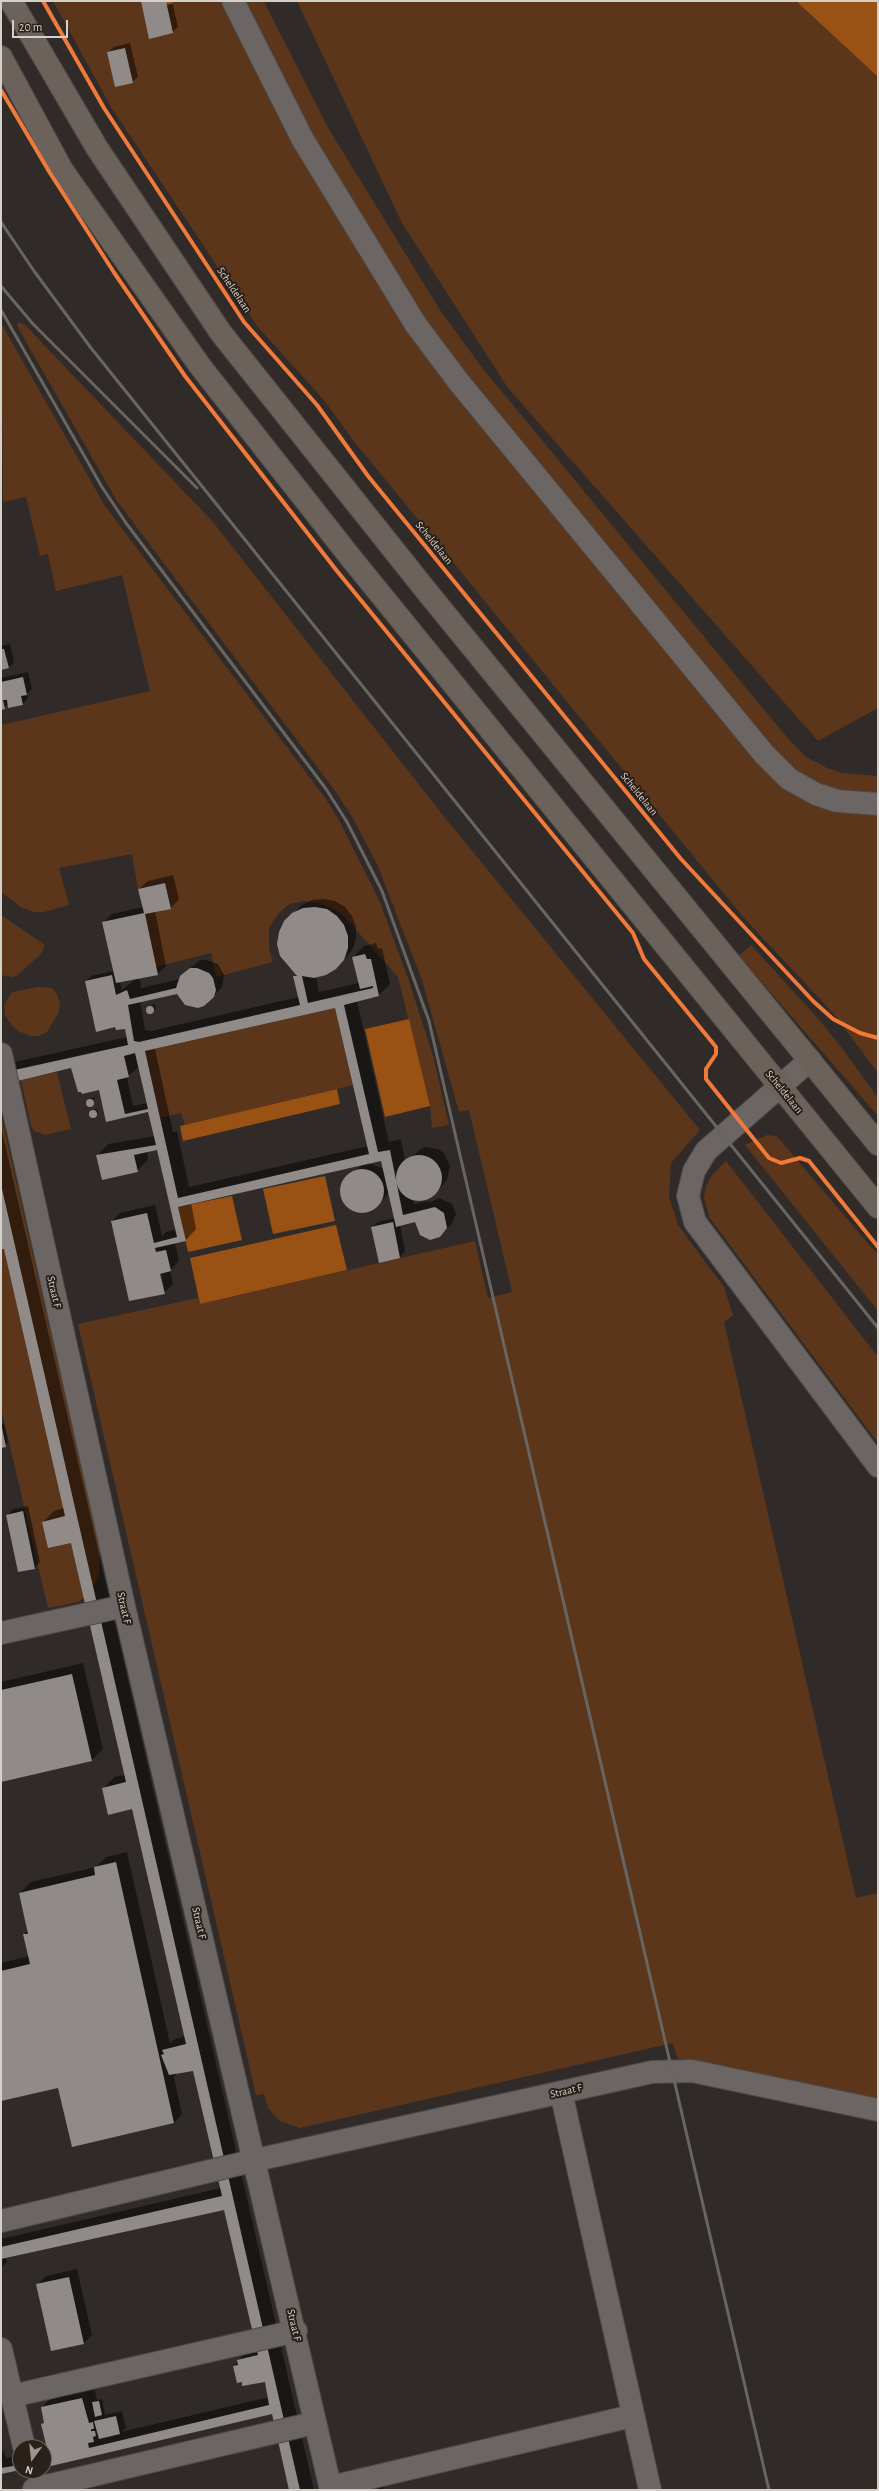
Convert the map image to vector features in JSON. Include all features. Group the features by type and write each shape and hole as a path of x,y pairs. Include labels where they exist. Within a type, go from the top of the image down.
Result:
{"main road":[{"path":"11,1 97,148 221,333 433,599 878,1144"},
{"name":"Scheldelaan","path":"1,57 62,170 200,366 351,558 878,1207"}],"street":[{"path":"233,1 303,140 416,325 458,382 764,754 789,779 816,794 837,800 878,804"},
{"name":"Straat F","path":"1,1054 124,1606 256,2160 296,2331 314,2423 331,2488"},
{"path":"810,1060 706,1151 694,1171 688,1196 695,1222 878,1466"},
{"path":"1,1633 124,1606"},
{"name":"Straat F","path":"256,2160 652,2072 679,2070 878,2110"},
{"path":"561,2092 632,2416 650,2490"},
{"path":"1,2221 256,2160"},
{"path":"12,2396 296,2331"},
{"path":"1,2349 22,2439"},
{"path":"331,2488 632,2416"},
{"path":"33,2483 314,2423"}],"shaded area":[{"path":"53,1 264,1 327,126 440,310 480,365 785,735 806,757 827,768 842,773 878,776 878,1073 834,1014 744,918 353,440 323,399 257,326 111,107"},
{"path":"297,1 796,1 878,77 878,708 818,741 508,388 402,223"},
{"path":"796,1 878,1 878,77"},
{"path":"19,322 26,326 213,522 442,814 700,1130 671,1163 669,1197 678,1225 724,1287 733,1315 724,1322 856,1898 878,1893 878,2100 677,2058 673,2043 300,2128 280,2121 268,2108 264,2094 256,2095 78,1324 198,1298 200,1304 475,1241 488,1298 512,1292 469,1110 459,1112 422,980 377,864 351,815 333,788 117,501 20,331 17,325"},
{"path":"1,323 105,506 326,799 340,822 379,900 408,978 433,1056 449,1125 432,1128 430,1106 398,977 341,913 320,903 304,901 289,904 278,914 269,928 269,949 273,962 216,977 211,953 156,967 145,914 171,908 165,883 138,889 132,854 59,868 69,905 44,912 33,912 21,907 1,892 1,725 150,691 122,575 56,591 48,554 40,556 26,497 3,502"},
{"path":"1,915 45,945 41,954 18,975 12,977 1,975"},
{"path":"751,945 821,1022 845,1052 878,1098 878,1116 739,956"},
{"path":"38,987 52,988 57,994 60,1003 59,1012 47,1032 39,1036 30,1036 18,1031 11,1024 5,1015 4,1005 12,992"},
{"path":"335,1008 353,1085 185,1125 181,1113 160,1118 145,1051"},
{"path":"409,1019 430,1106 385,1117 365,1029"},
{"path":"57,1072 71,1129 45,1135 34,1131 31,1126 21,1080"},
{"path":"337,1089 340,1104 183,1141 180,1126"},
{"path":"1,1115 100,1550 99,1577 84,1598 78,1602 48,1608 1,1408"},
{"path":"767,1135 776,1136 781,1141 871,1247 878,1253 878,1311 745,1145"},
{"path":"726,1161 878,1357 878,1443 709,1217 704,1198 706,1186 712,1175"},
{"path":"325,1176 335,1221 273,1234 263,1189"},
{"path":"232,1196 242,1240 188,1252 178,1207"},
{"path":"336,1225 347,1270 200,1304 190,1258"}],"building":[{"path":"141,1 166,1 173,33 149,39"},
{"path":"125,48 133,83 115,87 107,52"},
{"path":"1,649 4,649 9,668 1,670"},
{"path":"23,677 27,695 21,696 23,705 8,708 7,700 3,700 5,709 1,710 1,682"},
{"path":"165,883 171,909 145,914 158,975 116,983 102,922 144,913 138,889"},
{"path":"315,907 327,909 337,916 344,925 348,936 348,948 344,960 336,969 326,975 314,978 302,976 308,1003 373,988 373,986 360,989 352,957 365,954 367,959 371,959 379,996 344,1005 378,1152 390,1150 403,1215 435,1207 444,1213 447,1228 440,1237 430,1240 420,1235 415,1222 396,1227 381,1161 178,1207 186,1241 155,1248 156,1252 166,1250 171,1271 160,1274 165,1294 129,1301 111,1221 147,1213 154,1243 177,1237 157,1150 134,1155 138,1172 102,1180 96,1155 156,1145 148,1112 106,1122 99,1090 82,1094 81,1092 78,1092 71,1068 1,1085 1,1073 128,1045 125,1029 116,1030 115,1027 96,1032 85,981 112,975 116,995 127,990 130,999 176,988 180,976 190,968 197,968 209,973 213,978 216,990 214,997 204,1006 198,1008 185,1005 177,994 128,1005 134,1041 139,1042 300,1005 293,976 297,976 280,956 277,944 279,932 284,921 292,913 303,908","holes":["335,1008 369,1154 178,1198 145,1051","135,1053 148,1109 125,1114 117,1080 129,1077 124,1056"]},
{"path":"148,1006 152,1006 154,1010 152,1014 148,1014 146,1012 146,1008"},
{"path":"88,1099 92,1099 94,1103 92,1107 88,1107 86,1105 86,1101"},
{"path":"91,1110 95,1110 97,1114 95,1118 91,1118 89,1116 89,1112"},
{"path":"419,1155 432,1159 438,1165 442,1178 438,1191 432,1197 419,1201 406,1197 400,1191 396,1178 400,1165 406,1159"},
{"path":"358,1169 366,1169 378,1175 384,1187 384,1195 378,1207 366,1213 358,1213 346,1207 340,1195 340,1187 346,1175"},
{"path":"2,1189 300,2490 289,2490 272,2414 52,2466 52,2439 45,2439 41,2424 44,2423 41,2407 82,2398 89,2423 93,2422 94,2429 91,2429 91,2431 95,2431 96,2436 93,2437 94,2442 88,2443 89,2448 269,2405 265,2382 242,2386 242,2382 237,2383 233,2366 238,2365 237,2360 258,2355 224,2210 1,2259 1,2247 222,2196 193,2071 169,2075 161,2055 164,2054 162,2050 186,2044 132,1809 108,1815 102,1788 126,1782 71,1543 48,1548 42,1522 65,1516 4,1249 1,1249"},
{"path":"393,1222 400,1258 379,1263 371,1227"},
{"path":"1,1423 6,1447 1,1448"},
{"path":"23,1511 35,1569 18,1572 6,1515"},
{"path":"72,1674 92,1761 1,1782 1,1690"},
{"path":"116,1862 174,2123 72,2147 58,2088 1,2101 1,1971 30,1964 23,1934 28,1934 19,1893 95,1875 94,1867"},
{"path":"69,2277 84,2344 51,2351 36,2284"},
{"path":"99,2401 102,2415 95,2417 92,2402"},
{"path":"116,2416 120,2434 99,2439 94,2421"},
{"path":"12,2466 12,2472 1,2474 1,2468"}],"waterway":[{"path":"166,2 171,1"}],"railway":[{"path":"1,222 34,271 91,348 878,1328"},
{"path":"1,286 33,324 197,488"},
{"path":"1,310 102,487 126,523 326,789 347,822 382,891 429,1021 769,2490"}],"cycle path":[{"path":"43,1 104,108 244,322 317,405 368,476 681,859 813,1001 833,1019 860,1033 878,1038"},
{"path":"1,90 50,173 115,274 185,376 337,571 633,933 644,959 716,1047 716,1054 706,1069 706,1079 769,1158 781,1163 800,1158 809,1161 878,1247"}]}
